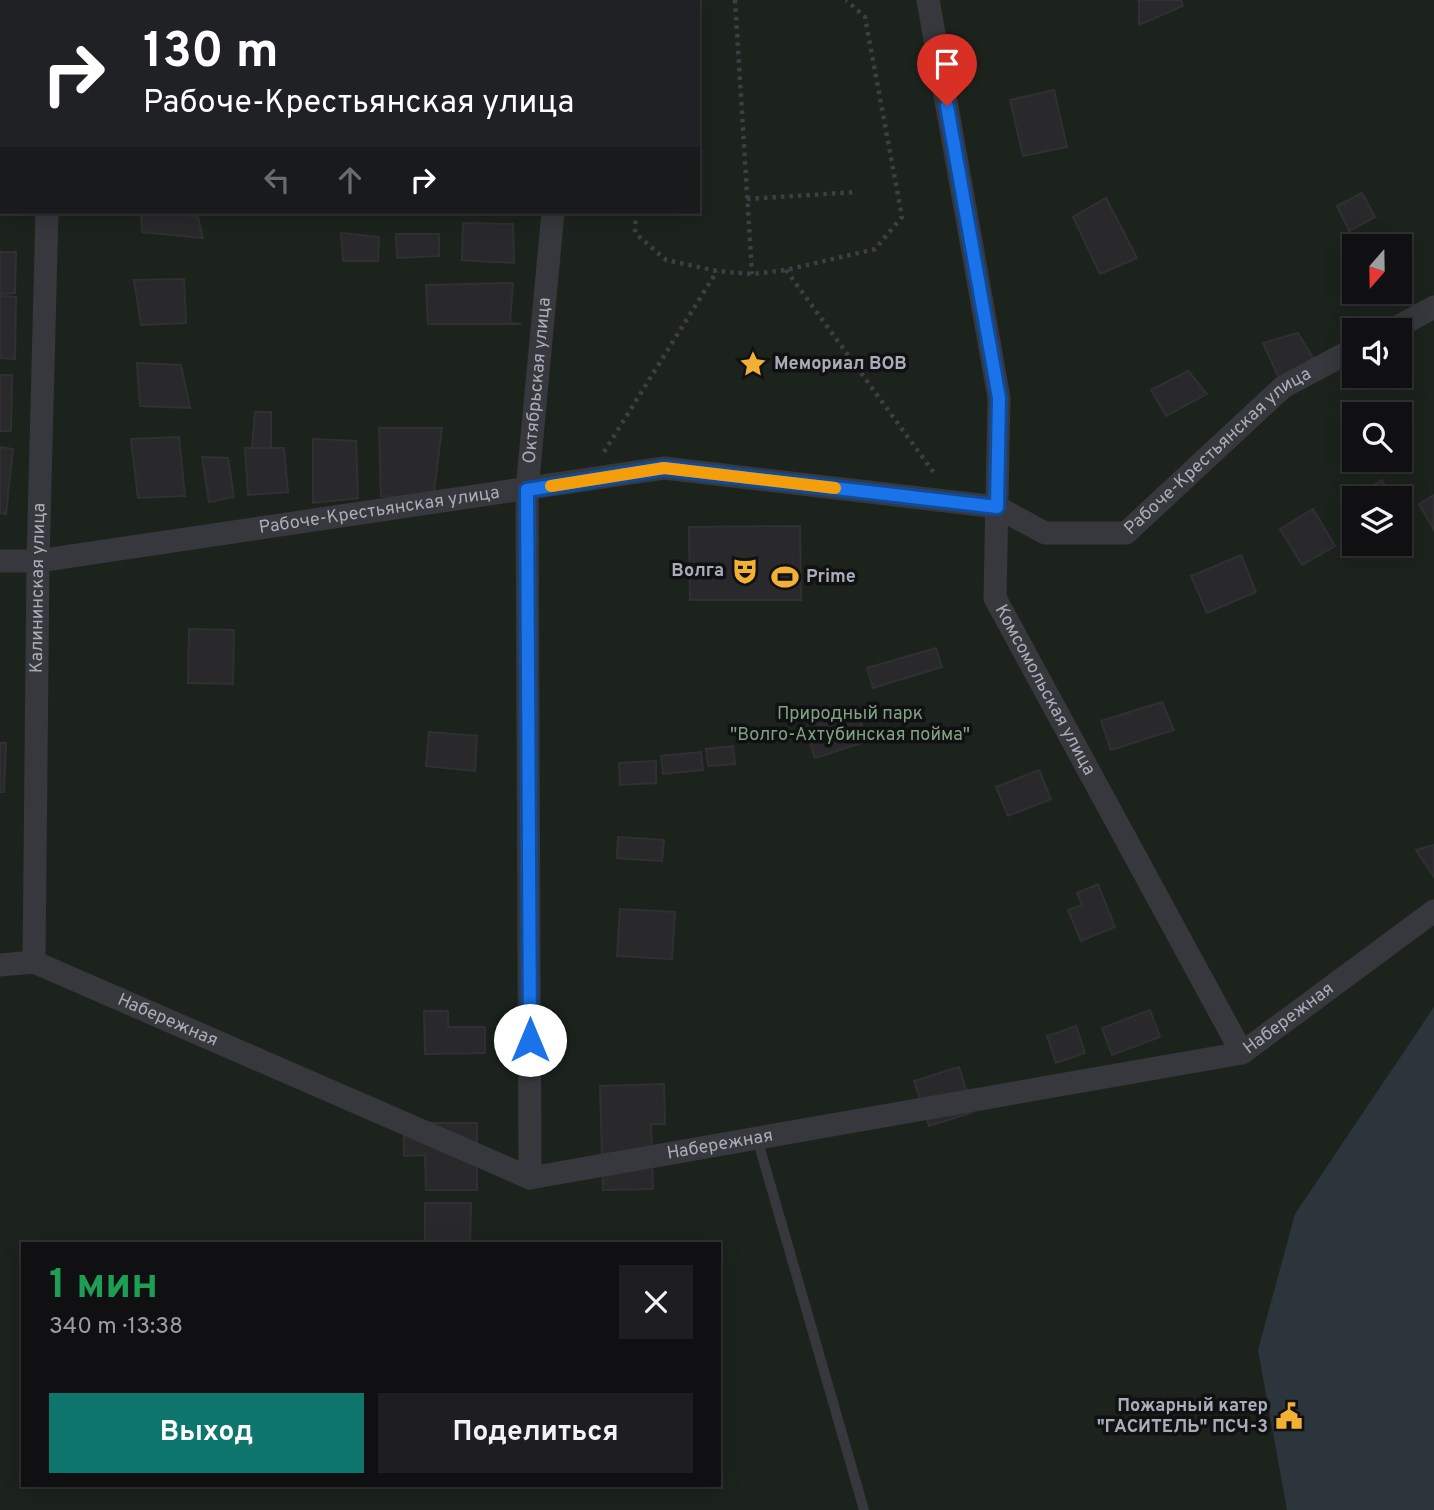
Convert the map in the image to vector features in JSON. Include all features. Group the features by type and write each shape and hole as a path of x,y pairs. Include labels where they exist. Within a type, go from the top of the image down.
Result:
{"street":[{"name":"Комсомольская улица","path":"928,0 999,398 995,598 1242,1053"},
{"name":"Калининская улица","path":"34,962 38,561 47,214"},
{"name":"Октябрьская улица","path":"530,1178 527,490 553,214"},
{"path":"1412,319 1434,307"},
{"name":"Рабоче-Крестьянская улица","path":"0,561 38,561 664,468 997,507 1045,533 1125,533 1283,387 1342,355"},
{"name":"Набережная","path":"0,965 34,962 530,1178 1242,1053 1434,911"}],"lane":[{"path":"757,1138 864,1510"}],"path":[{"path":"735,0 752,274"},
{"path":"636,214 635,233 666,260 717,271 752,274 786,270 875,249 902,217 865,17 846,0"},
{"path":"747,199 856,192"},
{"path":"786,270 955,502"},
{"path":"586,481 717,271"}],"green space":[{"name":"Природный парк \"Волго-Ахтубинская пойма\"","path":"700,0 1434,0 1434,1510 0,1510 0,214 700,214"}],"shaded area":[{"path":"1434,1007 1434,1510 1287,1510 1258,1350 1295,1214"}],"building":[{"path":"1139,0 1181,0 1183,6 1139,25"},
{"path":"1054,90 1067,147 1023,156 1010,100"},
{"path":"1362,193 1375,217 1349,231 1337,206"},
{"path":"1106,198 1137,258 1100,274 1073,217"},
{"path":"141,214 179,214 198,217 203,238 142,232"},
{"path":"463,223 513,224 514,263 462,260"},
{"path":"341,233 379,237 378,261 343,261"},
{"path":"396,234 439,234 439,256 397,258"},
{"path":"0,252 16,252 15,293 0,294"},
{"path":"184,279 186,323 141,325 134,280"},
{"path":"513,283 510,323 521,324 428,324 426,285"},
{"path":"0,296 16,297 15,359 0,358"},
{"path":"1298,333 1313,358 1279,378 1263,343"},
{"path":"137,363 181,365 190,408 140,406"},
{"path":"1188,371 1207,394 1166,416 1151,390"},
{"path":"0,375 12,375 11,431 0,431"},
{"path":"255,412 271,412 271,448 252,448"},
{"path":"379,428 442,428 433,499 381,496"},
{"path":"179,437 185,496 138,498 131,439"},
{"path":"313,439 356,441 358,498 313,503"},
{"path":"0,447 13,449 6,514 0,513"},
{"path":"245,448 284,448 288,492 248,495"},
{"path":"202,457 228,458 234,497 209,502"},
{"path":"1382,480 1385,486 1372,486"},
{"path":"1434,495 1434,530 1419,504"},
{"path":"1313,509 1335,546 1302,565 1280,529"},
{"path":"800,526 801,600 690,600 689,527"},
{"path":"1241,555 1256,592 1207,613 1191,576"},
{"path":"189,629 234,630 233,684 188,683"},
{"path":"936,648 942,667 873,688 867,668"},
{"path":"1162,702 1174,730 1111,750 1101,721"},
{"path":"834,706 842,716 857,711 867,741 815,758 805,728 814,725 810,714"},
{"path":"429,732 477,736 475,771 426,766"},
{"path":"0,743 6,743 4,792 0,792"},
{"path":"733,746 735,764 708,766 706,749"},
{"path":"701,752 703,770 663,774 661,756"},
{"path":"656,761 656,783 620,785 619,763"},
{"path":"1039,770 1051,799 1008,816 996,787"},
{"path":"618,837 664,840 662,861 617,858"},
{"path":"1434,845 1434,877 1416,850"},
{"path":"1098,884 1115,927 1081,941 1068,910 1082,905 1077,893"},
{"path":"620,909 675,912 672,959 617,956"},
{"path":"1150,1010 1160,1037 1112,1055 1102,1028"},
{"path":"424,1011 448,1011 448,1027 485,1027 485,1053 425,1054"},
{"path":"1076,1026 1085,1053 1056,1063 1047,1036"},
{"path":"959,1067 973,1112 929,1126 914,1081"},
{"path":"664,1084 665,1124 651,1124 653,1189 603,1190 600,1086"},
{"path":"404,1123 477,1123 477,1190 426,1190 425,1155 404,1156"},
{"path":"425,1203 471,1203 470,1242 425,1242"}],"slow traffic":[{"path":"551,486 664,468 835,488"}],"place":[{"name":"Мемориал ВОВ","path":"753,364"},
{"name":"Волга","path":"745,571"},
{"name":"Prime","path":"785,577"},
{"name":"Пожарный катер \"ГАСИТЕЛЬ\" ПСЧ-3","path":"1289,1416"}],"route":[{"path":"530,1040 527,490 664,468 997,507 999,398 947,106"}]}
